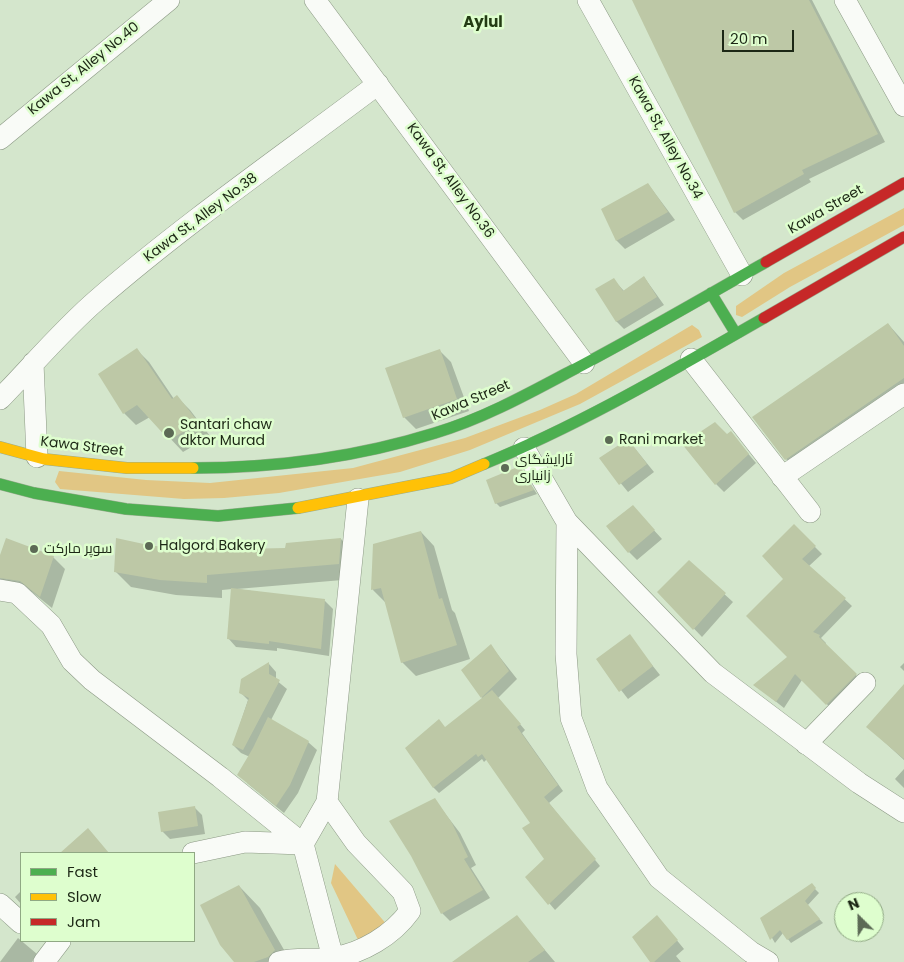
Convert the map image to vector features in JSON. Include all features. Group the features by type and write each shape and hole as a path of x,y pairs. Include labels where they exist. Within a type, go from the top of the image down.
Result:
{"main road":[{"name":"Kawa Street","path":"0,447 37,462 127,468 216,468 297,461 367,450 436,433 504,406 584,364 904,183"},
{"path":"0,484 34,488 126,508 218,516 303,508 451,478 524,448 691,360 904,237"},
{"path":"711,293 736,334"}],"street":[{"name":"Kawa St, Alley No.40","path":"0,139 169,0"},
{"name":"Kawa St, Alley No.36","path":"315,0 584,364"},
{"name":"Kawa St, Alley No.34","path":"588,0 742,275"},
{"path":"845,0 904,106"},
{"name":"Kawa St, Alley No.38","path":"0,399 33,363 97,300 169,242 378,84"},
{"path":"691,360 810,512"},
{"path":"33,363 37,462"},
{"path":"782,477 904,394"},
{"path":"524,448 567,522 713,674 859,783 904,812"},
{"path":"303,844 327,802 358,498"},
{"path":"567,522 566,654 571,718 597,788 660,878 751,952 768,962"},
{"path":"0,590 17,593 51,626 72,661 92,680 220,777 303,844 333,960"},
{"path":"806,744 865,683"},
{"path":"279,962 333,960 366,949 405,918 410,911 403,892 356,843 327,802"},
{"path":"195,852 245,842 303,844"},
{"path":"0,904 20,922"}],"shaded area":[{"path":"904,208 904,225 790,287 742,317 736,315 736,306 784,273"},
{"path":"692,325 699,330 702,337 580,404 470,450 400,472 279,493 224,498 184,499 60,489 55,482 59,471 146,480 210,483 353,468 465,438 540,410 576,394"},
{"path":"335,864 388,926 359,942 331,883"}],"building":[{"path":"632,0 809,0 878,134 802,170 804,174 734,213"},
{"path":"648,183 668,212 616,241 601,209"},
{"path":"644,276 657,297 616,322 595,289 614,278 623,291"},
{"path":"888,323 904,346 904,378 785,460 752,417"},
{"path":"137,348 172,399 177,395 199,423 169,440 137,405 123,414 98,374"},
{"path":"440,349 457,399 403,418 385,368"},
{"path":"715,422 727,434 731,431 749,454 715,485 682,444"},
{"path":"628,439 647,464 619,485 599,458"},
{"path":"520,466 534,490 495,504 486,480"},
{"path":"633,505 655,530 628,553 606,526"},
{"path":"794,524 816,546 802,559 846,598 813,632 820,635 819,637 857,674 826,705 795,674 776,702 753,685 787,657 746,616 783,579 762,556"},
{"path":"421,531 439,599 442,598 457,645 401,663 381,588 371,590 373,544"},
{"path":"6,538 54,556 40,597 20,581 0,578 0,555"},
{"path":"116,538 153,546 241,549 285,548 286,543 341,538 339,564 207,575 207,583 160,580 114,572"},
{"path":"689,560 726,593 693,630 657,592"},
{"path":"231,588 325,599 321,649 269,641 269,644 227,639"},
{"path":"630,634 653,666 619,692 596,659"},
{"path":"491,644 509,671 481,698 461,670"},
{"path":"269,662 269,674 280,680 243,750 232,745 249,698 239,693 241,679"},
{"path":"904,684 904,759 866,727"},
{"path":"492,690 521,724 517,727 558,785 544,797 596,859 548,905 525,877 544,859 522,828 530,823 482,754 478,757 476,754 433,788 405,748 439,719 445,727"},
{"path":"268,717 309,741 290,785 276,806 237,775"},
{"path":"435,798 452,823 468,857 464,859 483,890 441,914 411,856 389,821"},
{"path":"195,806 198,826 161,832 158,812"},
{"path":"88,828 108,852 61,852"},
{"path":"812,883 816,888 805,901 820,919 787,940 780,930 770,940 760,918"},
{"path":"239,885 275,950 268,957 254,962 234,962 220,945 200,905"},
{"path":"517,915 545,950 528,962 452,962"},
{"path":"657,915 678,940 654,962 650,962 632,937"}],"traffic: fast":[{"path":"193,468 254,466 316,460 376,449 452,427 487,414 537,389 644,332 766,262"},
{"path":"711,293 736,334"},
{"path":"484,464 592,414 764,318"},
{"path":"0,484 34,493 126,509 218,516 298,508"}],"traffic: slow":[{"path":"0,447 44,459 127,468 193,468"},
{"path":"298,508 451,478 484,464"}],"traffic: jam":[{"path":"766,262 904,183"},
{"path":"764,318 904,237"}],"place":[{"name":"Santari chaw dktor Murad","path":"169,433"},
{"name":"Rani market","path":"609,440"},
{"name":"ئارایشگای زانیاری","path":"505,468"},
{"name":"Halgord Bakery","path":"149,546"},
{"name":"سوپر مارکت","path":"34,549"}],"district":[{"name":"Aylul","path":"483,23"}]}
